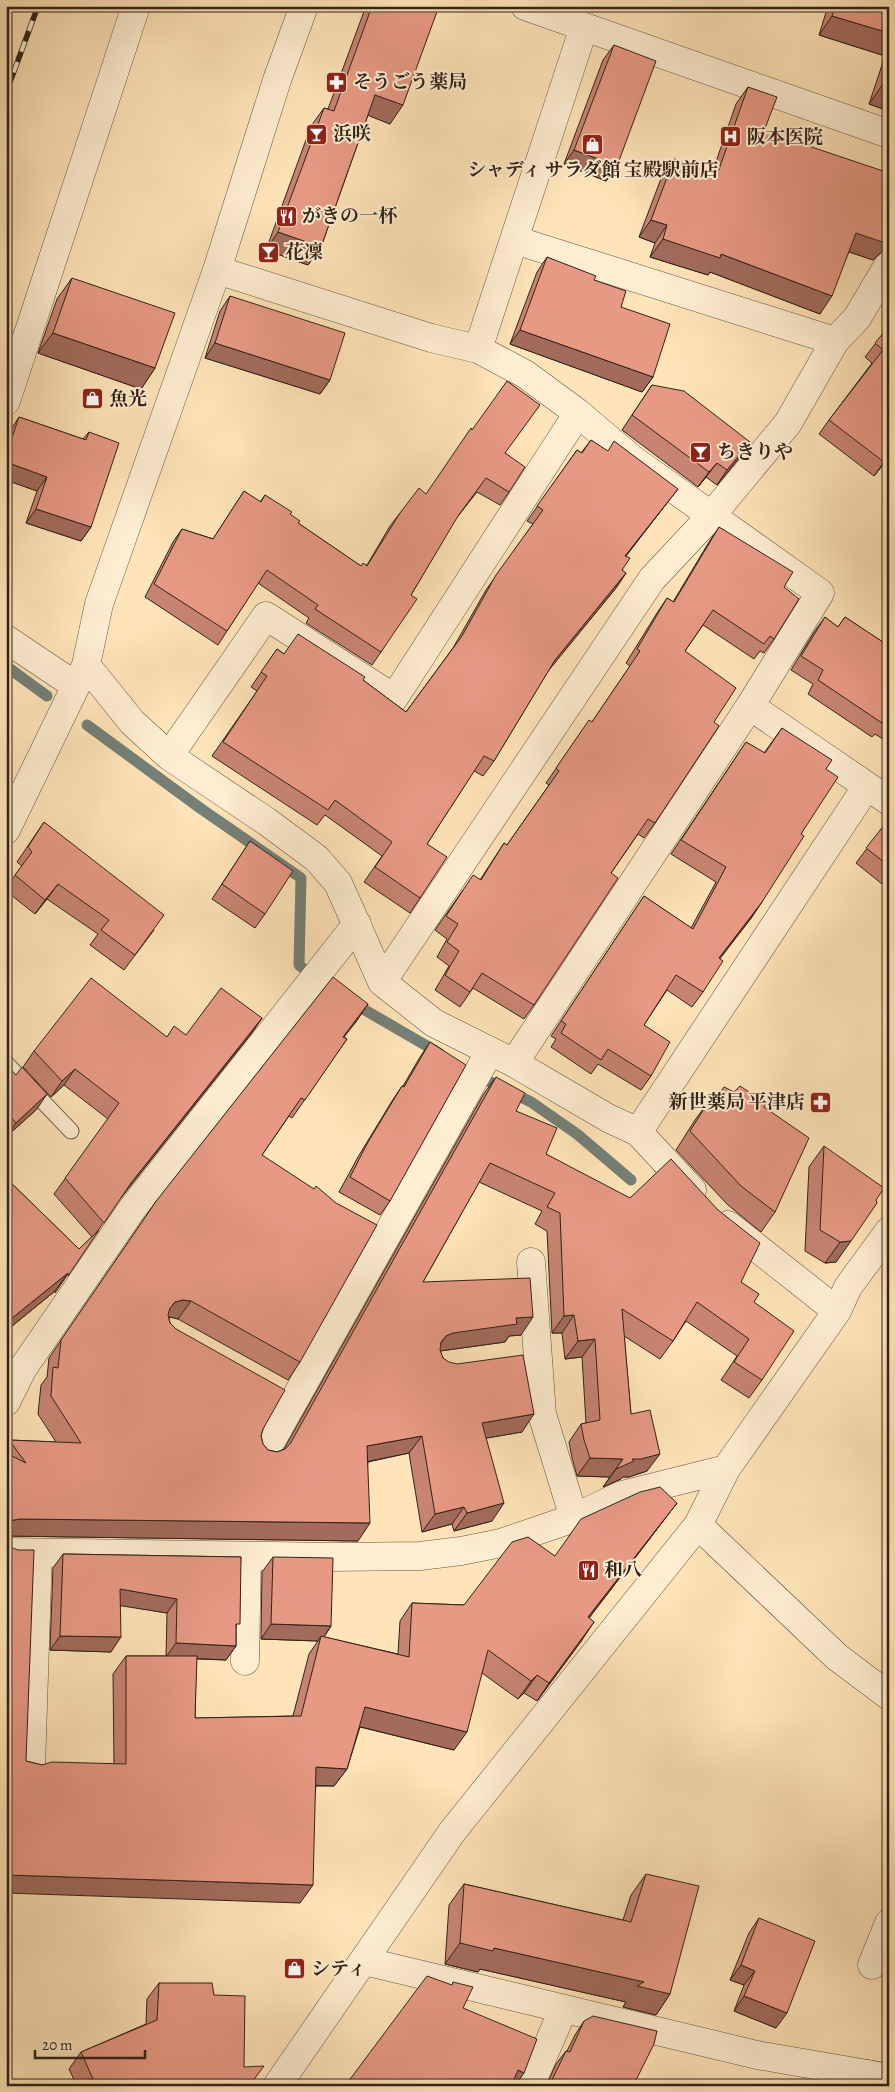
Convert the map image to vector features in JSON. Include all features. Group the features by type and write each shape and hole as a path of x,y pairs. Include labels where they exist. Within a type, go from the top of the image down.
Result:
{"street":[{"path":"6,401 136,6"},
{"path":"6,830 81,676 99,604 217,270 277,80 304,6"},
{"path":"525,6 889,134"},
{"path":"478,349 516,240 584,27"},
{"path":"516,240 835,341"},
{"path":"382,982 652,579 711,516 788,423 835,341 857,318 880,300 889,264"},
{"path":"217,270 430,338 478,349 525,374 578,413 632,459 820,593 750,706 490,1064 386,1237 284,1396 264,1454"},
{"path":"169,756 266,616 394,698 578,413"},
{"path":"6,639 81,676 169,756 316,858 338,883 382,982 490,1064 638,1132 717,1216 837,1311"},
{"path":"638,1132 878,793 750,706"},
{"path":"6,1402 14,1360 357,924"},
{"path":"362,1223 386,1237"},
{"path":"277,2086 452,1832 698,1525 726,1469 837,1311 848,1287 889,1231"},
{"path":"531,1262 542,1414 574,1518"},
{"path":"509,1357 537,1353"},
{"path":"6,1552 247,1556 420,1556 501,1542 574,1518 622,1495 726,1469"},
{"path":"698,1525 837,1657 889,1696"},
{"path":"31,1767 38,1553"},
{"path":"245,1661 247,1556"},
{"path":"872,1965 889,1923"},
{"path":"364,1961 757,2055 878,2076"},
{"path":"530,2086 563,2010"}],"lane":[{"path":"6,1063 71,1131"}],"building":[{"path":"372,6 439,6 403,105 375,95 321,247 278,232 324,108 334,111"},
{"path":"836,6 889,6 889,33 832,16"},
{"path":"614,45 656,61 617,166 574,150"},
{"path":"889,67 889,86 883,84"},
{"path":"748,87 777,97 764,131 889,173 889,240 885,243 856,233 832,296 721,254 720,258 663,239 667,225 651,220 674,159 717,175"},
{"path":"547,257 596,276 594,280 626,291 621,307 670,324 653,377 520,330"},
{"path":"72,278 175,313 155,368 53,333"},
{"path":"230,296 345,333 330,380 215,343"},
{"path":"889,326 889,455 884,462 829,420 883,350 875,343"},
{"path":"507,381 540,405 505,453 525,467 509,492 486,478 458,516 411,595 417,599 381,652 315,609 318,605 267,570 227,631 154,584 182,529 213,539 244,491 261,502 265,495 292,512 290,514 300,521 298,523 361,566 363,563 367,566 400,513 419,488 426,494 471,428 472,430"},
{"path":"652,385 684,391 750,442 727,470 717,463 709,472 632,415"},
{"path":"19,417 86,440 89,432 119,443 91,527 36,509 47,477 6,462 6,455"},
{"path":"591,440 608,451 614,441 678,489 625,556 630,558 622,570 626,573 555,660 494,761 484,756 427,844 447,857 420,898 375,867 392,842 335,800 328,810 223,742 267,676 261,672 277,649 284,654 298,634 365,677 363,680 406,712 462,636 496,575 543,510 537,506 577,450 582,453"},
{"path":"719,527 793,572 784,587 799,599 774,639 770,636 764,644 713,610 685,651 736,688 714,722 719,726 655,823 648,819 611,873 618,878 534,1005 482,973 470,992 445,975 459,951 447,942 458,924 446,916 473,875 481,880 504,843 507,845 559,771 556,768 589,720 592,722 640,651 637,649 667,598 674,602"},
{"path":"825,617 838,627 845,617 889,646 889,721 885,719 882,723 818,680 823,670 801,656"},
{"path":"782,728 832,760 826,769 838,777 801,834 804,836 762,902 719,958 723,961 703,992 676,975 644,1025 670,1042 651,1076 608,1049 601,1060 561,1033 566,1024 561,1021 644,896 693,929 726,867 681,840 746,742 765,753"},
{"path":"889,819 889,866 866,848"},
{"path":"44,822 164,915 135,955 101,930 109,920 58,884 45,900 15,875 32,852 28,847"},
{"path":"250,841 293,871 265,914 222,884"},
{"path":"333,977 368,1004 343,1037 347,1039 305,1100 301,1098 262,1155 314,1189 316,1186 336,1203 377,1225 300,1362 191,1301 175,1302 170,1308 168,1315 170,1323 176,1329 285,1390 261,1436 263,1444 268,1450 277,1452 285,1449 290,1444 496,1077 525,1093 516,1111 557,1128 546,1154 630,1198 671,1159 718,1210 760,1243 741,1282 759,1294 754,1302 794,1331 762,1380 734,1362 749,1339 697,1302 673,1341 622,1309 631,1414 650,1410 660,1454 641,1459 632,1459 634,1461 616,1469 623,1459 590,1458 581,1424 600,1420 595,1339 578,1341 574,1315 564,1316 560,1213 547,1207 555,1193 490,1163 423,1282 530,1278 533,1317 516,1318 517,1324 453,1333 446,1336 441,1342 440,1350 443,1358 457,1364 523,1355 534,1414 482,1423 504,1503 467,1513 464,1507 435,1514 422,1436 367,1446 370,1523 19,1519 10,1521 6,1525 6,1453 26,1463 9,1440 81,1443 51,1396 53,1367 58,1368 61,1340 157,1200"},
{"path":"91,978 167,1037 174,1026 186,1035 221,988 262,1018 131,1183 104,1223 65,1178 119,1103 75,1069 62,1081 34,1051"},
{"path":"430,1042 466,1065 390,1201 350,1177 368,1142 402,1086 404,1087"},
{"path":"6,1064 16,1075 22,1067 47,1094 16,1123 6,1111"},
{"path":"740,1086 766,1103 764,1107 809,1138 775,1212 741,1186 690,1131 709,1101 713,1103 724,1087 734,1092"},
{"path":"824,1146 884,1188 876,1200 877,1203 851,1241 840,1242 820,1230"},
{"path":"6,1178 79,1249 99,1230 68,1276 68,1273 6,1323"},
{"path":"660,1487 677,1503 588,1617 594,1622 549,1683 537,1675 531,1681 488,1650 467,1732 365,1707 347,1769 316,1767 313,1885 6,1875 6,1543 18,1550 34,1550 26,1761 42,1765 52,1762 126,1764 126,1656 197,1656 195,1718 301,1716 321,1636 409,1657 412,1603 464,1605 512,1542 528,1537 555,1556 581,1519 640,1492"},
{"path":"63,1554 241,1557 240,1624 236,1624 236,1646 176,1643 177,1599 120,1589 121,1637 60,1636"},
{"path":"273,1557 333,1558 331,1626 271,1624"},
{"path":"646,1874 699,1886 670,1994 637,1986 644,1982 494,1948 493,1951 460,1943 464,1884 631,1922"},
{"path":"759,1918 815,1941 787,2013 744,1996 755,1971 741,1965"},
{"path":"427,1976 452,1985 453,1982 473,1987 463,2008 537,2039 524,2073 518,2070 511,2086 345,2086"},
{"path":"159,1983 212,1983 214,1995 245,1996 244,2067 264,2066 249,2086 96,2086 81,2052 157,2020"},
{"path":"593,2016 657,2031 654,2044 633,2086 554,2086 550,2084 566,2051 570,2052 584,2021"}],"waterway":[{"path":"6,666 47,696"},
{"path":"87,725 200,808 301,878 299,965 315,978"},
{"path":"351,1002 439,1053"},
{"path":"476,1075 531,1102 577,1134 631,1180"}],"railway":[{"path":"6,93 38,6"}],"place":[{"name":"そうごう薬局","path":"337,82"},
{"name":"浜咲","path":"317,134"},
{"name":"阪本医院","path":"731,137"},
{"name":"シャディ サラダ館 宝殿駅前店","path":"593,144"},
{"name":"がきの一杯","path":"286,216"},
{"name":"花凜","path":"269,252"},
{"name":"魚光","path":"93,399"},
{"name":"ちきりや","path":"701,452"},
{"name":"新世薬局 平津店","path":"821,1102"},
{"name":"和八","path":"588,1570"},
{"name":"シティ","path":"295,1969"}]}
